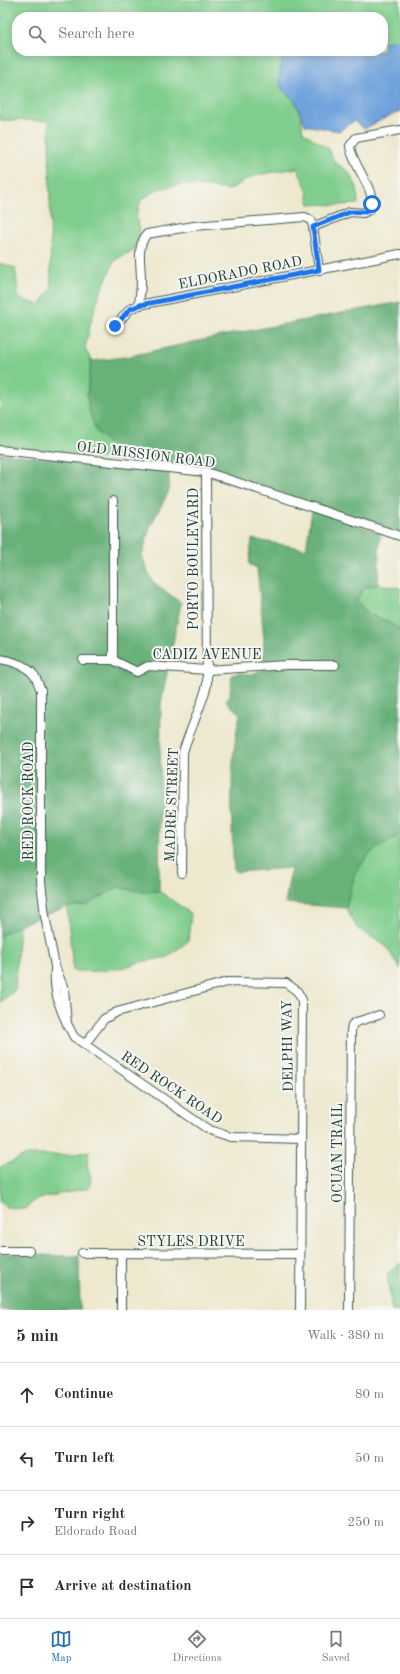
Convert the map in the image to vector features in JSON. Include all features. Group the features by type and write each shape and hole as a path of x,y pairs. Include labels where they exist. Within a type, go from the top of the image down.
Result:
{"street":[{"path":"313,227 350,212 365,212 370,209 372,204 370,191 353,159 350,146 356,138 397,131"},
{"path":"140,305 140,250 142,240 147,234 194,226 305,217 311,220 313,227 319,270"},
{"name":"ELDORADO ROAD","path":"115,326 130,309 140,305 400,254"},
{"name":"OLD MISSION ROAD","path":"0,450 206,472 400,536"},
{"name":"PORTO BOULEVARD","path":"206,472 207,670"},
{"path":"113,501 113,660"},
{"name":"RED ROCK ROAD","path":"0,659 10,660 22,665 35,675 40,690 41,882 45,916 55,966 54,981 60,995 64,1020 74,1037 209,1130 232,1137 301,1138"},
{"name":"CADIZ AVENUE","path":"83,660 113,660 137,672 148,666 207,670 335,665"},
{"name":"MADRE STREET","path":"182,873 183,752 188,734 204,698 207,686 207,670"},
{"name":"DELPHI WAY","path":"85,1044 104,1019 117,1012 227,982 286,983 297,991 302,1000 300,1310"},
{"name":"OCUAN TRAIL","path":"349,1310 351,1030 352,1025 356,1022 379,1015"},
{"path":"0,1251 29,1251"},
{"name":"STYLES DRIVE","path":"82,1253 300,1254"},
{"path":"121,1253 121,1310"}],"green space":[{"path":"0,0 400,0 400,40 388,41 388,12 12,12 12,56 283,56 279,80 283,90 295,101 300,111 303,132 329,149 334,162 348,171 357,187 358,204 309,204 307,189 297,168 257,175 243,181 230,190 183,184 158,189 141,200 136,217 140,230 135,249 115,260 99,295 85,349 91,359 87,395 106,441 120,452 116,460 0,445 0,263 15,268 19,298 40,305 51,289 49,121 0,120"},
{"path":"400,302 400,533 254,484 116,460 120,452 96,431 89,411 87,395 91,359 92,361 125,357 221,336"},
{"path":"0,453 169,471 169,491 150,527 142,556 152,581 181,603 161,703 159,891 141,892 118,887 87,905 67,907 19,925 0,936"},
{"path":"312,510 380,533 378,584 364,588 356,600 367,613 388,622 400,630 400,834 370,853 355,873 346,908 285,903 291,868 237,872 234,870 232,832 232,772 236,732 240,714 226,701 230,696 232,675 239,673 252,674 263,670 264,639 257,568 249,564 252,539 306,549"},
{"path":"378,584 400,588 400,630 388,622 367,613 356,600 364,588"},
{"path":"400,834 400,969 386,946 357,928 346,908 355,873 370,853"},
{"path":"118,887 141,892 159,891 191,914 188,941 168,957 140,962 122,968 98,971 73,971 67,907 87,905"},
{"path":"19,925 15,990 0,1003 0,936"},
{"path":"89,1151 87,1166 91,1178 89,1188 34,1201 26,1209 6,1207 0,1202 0,1167 27,1155 72,1155"},
{"path":"0,1254 79,1256 80,1310 0,1310"},
{"path":"400,1263 400,1310 392,1310 387,1274"}],"water":[{"path":"400,40 400,112 364,129 354,121 339,131 305,125 295,101 283,90 279,80 283,56 388,56 388,41"}],"route":[{"path":"115,326 130,309 140,305 319,270 313,227 350,212 363,213 370,209 372,204"}]}
